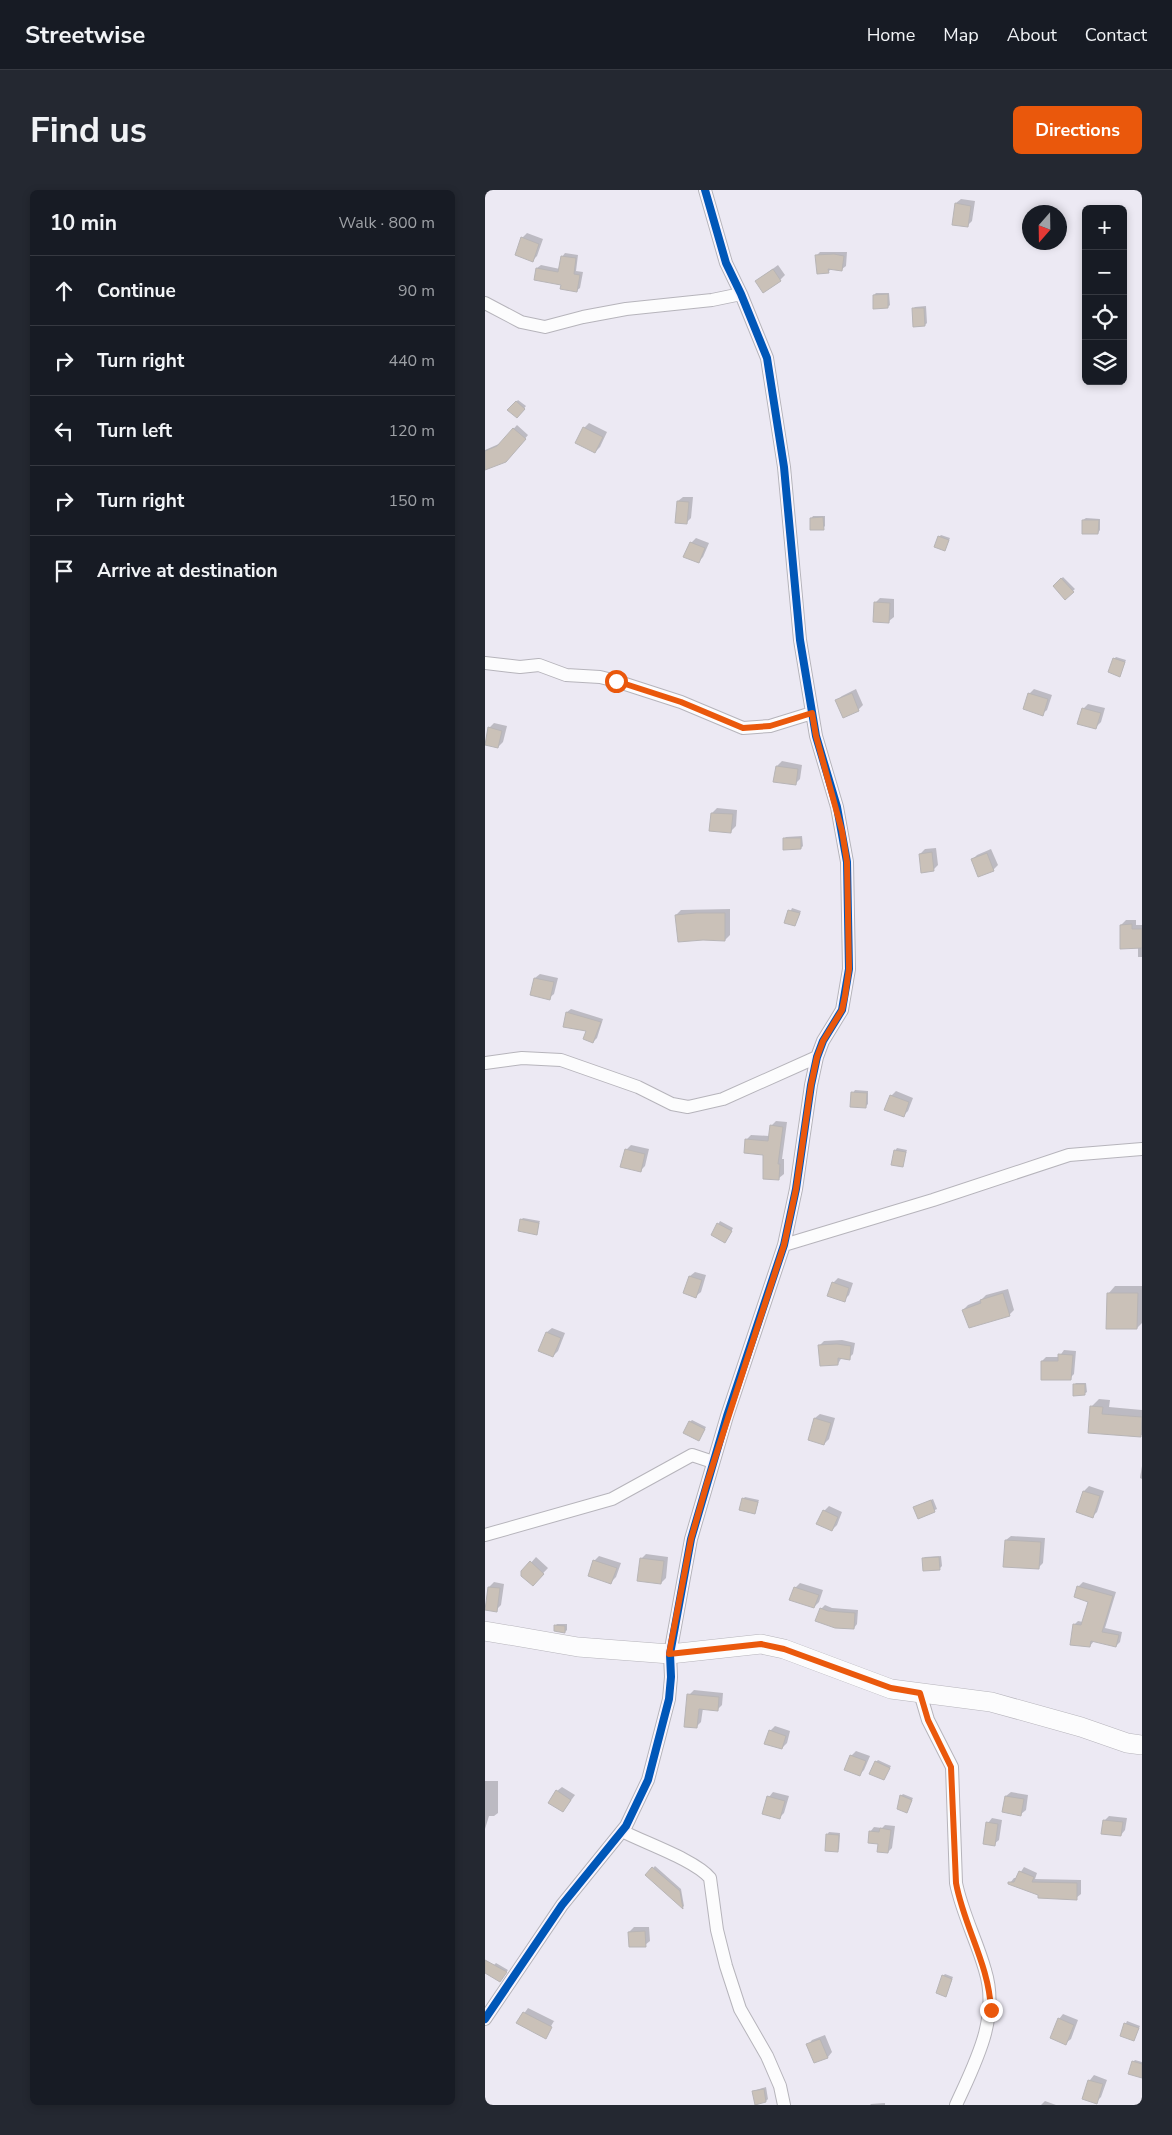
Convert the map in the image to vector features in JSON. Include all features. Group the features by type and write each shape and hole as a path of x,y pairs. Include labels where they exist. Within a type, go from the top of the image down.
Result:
{"street":[{"path":"485,2019 561,1905 622,1831 647,1780 669,1699 671,1677 669,1654 691,1539 713,1462 784,1245 796,1189 811,1085 817,1057 823,1041 842,1010 849,969 847,862 840,823 816,736 800,640 785,476 767,358 726,263 705,190"},
{"path":"485,303 521,322 545,328 583,317 626,309 712,300 741,294"},
{"path":"485,663 520,666 539,665 566,675 600,677 616,681 681,702 743,728 770,726 812,713"},
{"path":"485,1064 521,1058 561,1060 638,1087 672,1104 688,1107 723,1099 817,1057"},
{"path":"784,1245 933,1200 1069,1155 1142,1149"},
{"path":"485,1535 611,1499 692,1455 713,1462"},
{"path":"485,1631 578,1647 669,1654 761,1644 784,1649 891,1688 991,1702 1081,1727 1127,1743 1142,1745"},
{"path":"920,1693 928,1720 951,1767 956,1883 959,1898 986,1971 990,1993 991,2010 986,2032 976,2061 956,2105"},
{"path":"622,1831 691,1864 704,1872 709,1878 717,1930 740,2009 767,2056 780,2086 784,2105"}],"building":[{"path":"955,203 971,206 968,227 952,225"},
{"path":"521,237 539,244 533,262 515,255"},
{"path":"834,254 844,256 842,271 828,269 829,273 817,274 815,255"},
{"path":"561,256 576,258 574,274 580,275 577,292 560,289 561,285 534,280 536,268 558,272"},
{"path":"773,269 781,281 763,293 755,281"},
{"path":"888,294 888,308 873,309 873,295"},
{"path":"912,308 924,308 925,326 913,327"},
{"path":"516,401 525,409 517,418 507,410"},
{"path":"583,427 603,437 595,453 575,443"},
{"path":"513,428 526,439 506,462 485,470 485,451 497,446"},
{"path":"677,501 689,502 687,524 675,523"},
{"path":"823,517 824,530 810,530 810,518"},
{"path":"1082,520 1099,520 1098,534 1082,534"},
{"path":"938,536 949,540 945,551 934,547"},
{"path":"690,542 705,548 699,563 683,557"},
{"path":"1061,578 1074,592 1065,600 1053,586"},
{"path":"874,602 890,603 889,623 873,622"},
{"path":"1113,658 1125,662 1120,677 1108,672"},
{"path":"852,693 859,711 843,718 835,700"},
{"path":"1028,693 1048,699 1043,716 1023,709"},
{"path":"1082,708 1101,713 1096,729 1077,724"},
{"path":"488,727 502,731 498,748 485,745"},
{"path":"776,766 798,769 796,785 773,782"},
{"path":"711,813 733,814 731,833 709,831"},
{"path":"783,838 801,838 801,849 783,850"},
{"path":"932,852 934,871 921,873 919,854"},
{"path":"987,853 994,871 978,877 971,859"},
{"path":"788,910 800,913 795,926 784,923"},
{"path":"725,913 725,941 678,942 675,915"},
{"path":"1132,924 1132,929 1142,929 1142,948 1120,949 1120,925"},
{"path":"534,978 554,982 550,1000 530,995"},
{"path":"566,1012 601,1022 593,1043 583,1039 586,1031 563,1027"},
{"path":"851,1092 867,1093 866,1108 850,1107"},
{"path":"890,1095 909,1102 904,1117 884,1110"},
{"path":"770,1125 783,1127 778,1164 780,1164 779,1180 763,1179 763,1155 744,1153 745,1139 768,1141"},
{"path":"625,1149 645,1154 641,1172 620,1167"},
{"path":"894,1150 906,1152 903,1167 891,1165"},
{"path":"520,1219 539,1223 537,1235 518,1231"},
{"path":"717,1223 732,1231 725,1243 711,1235"},
{"path":"689,1276 702,1280 696,1298 683,1293"},
{"path":"832,1282 849,1288 845,1302 827,1296"},
{"path":"1003,1293 1010,1316 969,1328 962,1310 981,1303 980,1300"},
{"path":"1107,1293 1138,1293 1137,1329 1106,1329"},
{"path":"546,1332 561,1338 553,1357 538,1351"},
{"path":"837,1344 851,1346 850,1360 838,1358 838,1365 820,1366 818,1345"},
{"path":"1058,1354 1073,1355 1071,1380 1041,1380 1041,1361 1058,1361"},
{"path":"1073,1384 1085,1384 1085,1395 1073,1396"},
{"path":"1090,1406 1103,1407 1102,1414 1142,1417 1141,1437 1088,1433"},
{"path":"814,1418 831,1423 824,1445 808,1440"},
{"path":"689,1421 705,1429 699,1441 683,1433"},
{"path":"1083,1491 1100,1496 1093,1518 1076,1512"},
{"path":"742,1498 758,1502 755,1514 739,1510"},
{"path":"931,1500 935,1512 918,1519 913,1507"},
{"path":"823,1510 838,1517 832,1531 816,1524"},
{"path":"1005,1540 1041,1542 1039,1569 1003,1567"},
{"path":"939,1557 940,1570 923,1571 922,1558"},
{"path":"640,1558 664,1561 661,1584 637,1581"},
{"path":"593,1560 617,1568 611,1584 588,1576"},
{"path":"530,1561 544,1574 533,1586 521,1576 521,1571"},
{"path":"1077,1586 1113,1596 1102,1632 1119,1635 1116,1647 1091,1641 1090,1647 1070,1645 1073,1624 1081,1625 1088,1602 1074,1597"},
{"path":"488,1587 500,1588 497,1612 485,1610"},
{"path":"794,1587 819,1595 814,1608 789,1600"},
{"path":"820,1608 828,1611 855,1613 854,1629 835,1628 815,1621"},
{"path":"554,1625 565,1626 565,1633 554,1631"},
{"path":"687,1694 719,1697 718,1711 699,1709 697,1728 684,1727"},
{"path":"769,1730 786,1736 782,1749 764,1744"},
{"path":"850,1755 866,1761 860,1776 844,1770"},
{"path":"875,1761 890,1768 884,1780 869,1774"},
{"path":"556,1790 571,1800 563,1812 548,1803"},
{"path":"900,1795 912,1800 907,1813 897,1809"},
{"path":"767,1796 785,1801 780,1819 762,1814"},
{"path":"1005,1796 1024,1799 1021,1816 1002,1812"},
{"path":"1103,1820 1123,1822 1121,1836 1101,1834"},
{"path":"986,1822 998,1824 995,1846 983,1844"},
{"path":"880,1828 891,1830 888,1853 877,1852 878,1844 868,1843 869,1831 879,1832"},
{"path":"826,1834 839,1835 838,1852 825,1851"},
{"path":"652,1867 680,1891 683,1909 645,1875"},
{"path":"1019,1871 1034,1877 1032,1882 1077,1883 1077,1900 1038,1898 1038,1895 1008,1884 1008,1882 1014,1882"},
{"path":"645,1931 646,1947 629,1947 628,1932"},
{"path":"485,1960 507,1972 500,1982 485,1973"},
{"path":"942,1975 952,1979 946,1997 936,1993"},
{"path":"523,2012 552,2027 546,2039 516,2023"},
{"path":"1058,2018 1074,2025 1066,2045 1050,2038"},
{"path":"1124,2023 1139,2028 1134,2041 1120,2036"},
{"path":"820,2039 828,2058 814,2063 806,2044"},
{"path":"1132,2061 1142,2064 1142,2078 1128,2074"},
{"path":"1088,2080 1103,2084 1097,2104 1082,2099"},
{"path":"764,2089 766,2102 755,2105 752,2091"}],"cycle path":[{"path":"485,2019 562,1905 626,1826 648,1780 669,1699 671,1677 670,1654 691,1539 727,1416 784,1245 796,1189 811,1085 817,1057 823,1041 842,1010 849,969 847,862 837,807 816,736 800,640 784,467 767,358 726,263 705,190"}],"route":[{"path":"616,681 681,702 743,728 770,726 812,713 816,736 837,807 847,862 849,969 842,1010 835,1025 823,1041 817,1057 811,1085 796,1189 784,1245 727,1416 691,1539 669,1654 761,1644 784,1649 891,1688 920,1693 928,1720 951,1767 956,1883 959,1898 986,1971 991,2010"}]}
